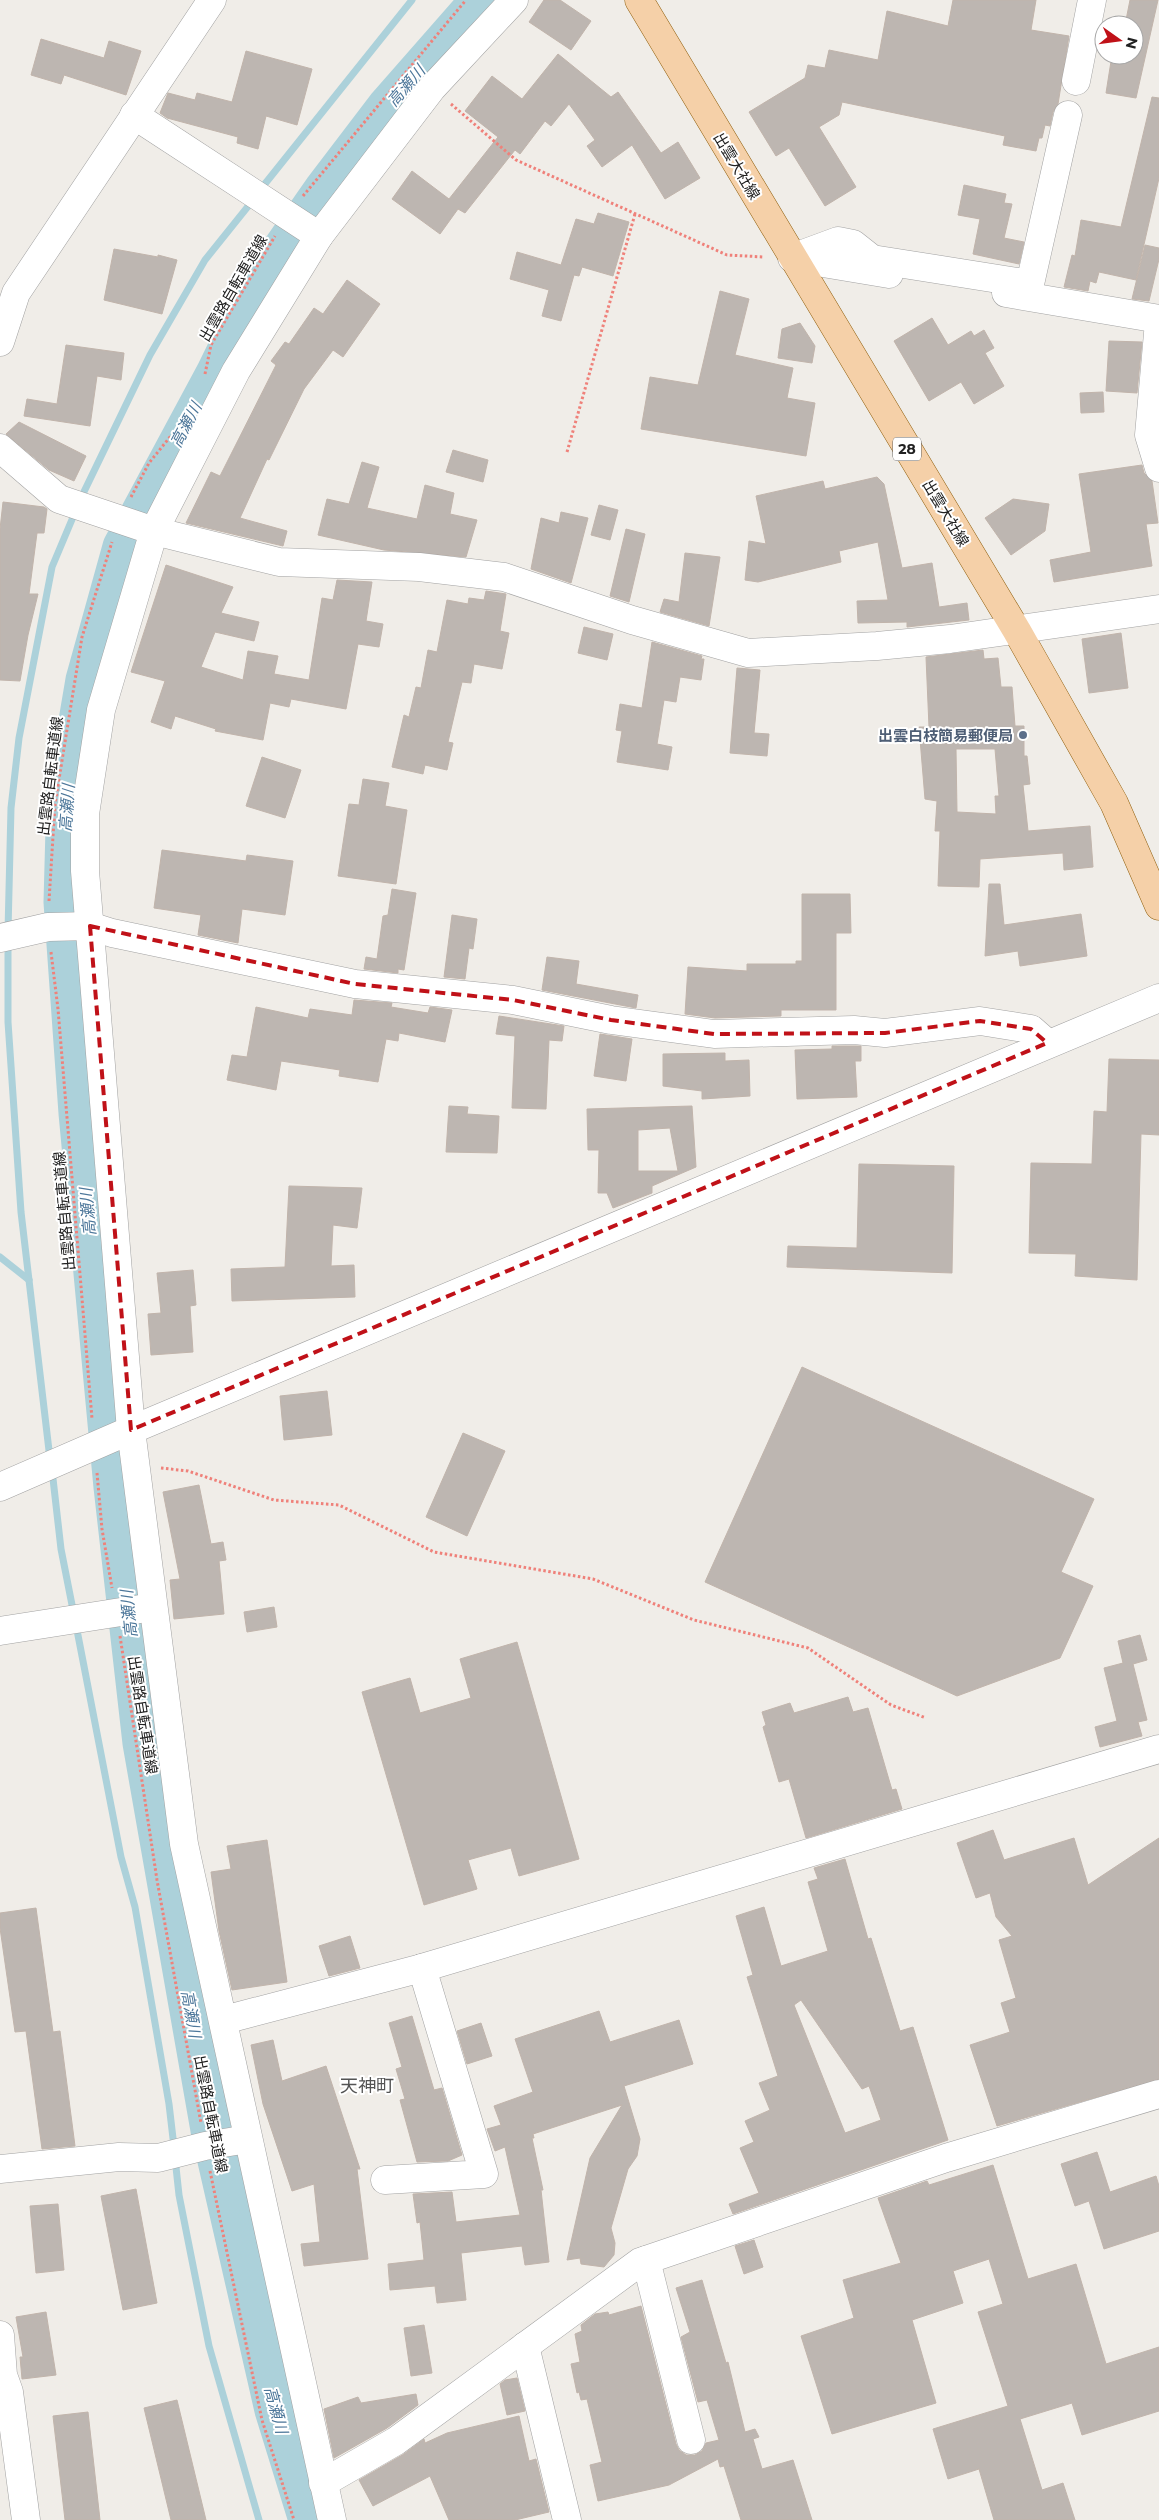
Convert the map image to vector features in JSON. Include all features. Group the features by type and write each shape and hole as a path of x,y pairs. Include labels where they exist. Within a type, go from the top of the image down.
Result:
{"main road":[{"name":"出雲大社線","path":"639,0 1017,631 1114,803 1159,906"}],"street":[{"path":"0,342 16,293 212,0"},
{"path":"332,2520 184,1844 131,1430 85,871 85,814 101,710 154,531 236,370 319,236 432,88 514,0"},
{"path":"1076,81 1092,0"},
{"path":"134,115 319,236"},
{"path":"792,258 838,241 853,244 872,259 1030,284 1068,115"},
{"path":"792,258 1159,321 1149,435 1159,468"},
{"path":"0,448 59,498 154,531 279,562 419,567 504,576 632,620 748,653 877,646 1017,631 1158,603"},
{"path":"0,938 48,927 90,926 112,933 355,984 513,1000 611,1020 714,1034 854,1030 885,1033 980,1021 1031,1029 1047,1043"},
{"path":"0,1487 1047,1043 1159,998"},
{"path":"0,1631 153,1607"},
{"path":"224,2020 422,1968 1159,1749"},
{"path":"385,2180 484,2174 422,1968"},
{"path":"323,2483 396,2441 646,2260 946,2158 1159,2094"},
{"path":"0,2169 119,2157 158,2158 205,2146 248,2139"},
{"path":"646,2260 691,2440"},
{"path":"0,2334 2,2375 8,2392 26,2520"},
{"path":"525,2346 566,2520"}],"path":[{"name":"出雲路自転車道線","path":"204,379 211,344 288,215 466,0"},
{"path":"432,88 516,160 727,255 792,258"},
{"path":"567,452 635,214"},
{"name":"出雲路自転車道線","path":"178,425 169,441 149,463 120,518 82,637 55,804 48,927 58,1009 102,1529 157,1880 205,2146 262,2420 294,2520"},
{"path":"136,1465 188,1471 274,1500 339,1505 434,1552 593,1579 694,1620 808,1648 891,1705 926,1718"}],"highlighted area":[{"path":"90,926 355,984 513,1000 611,1020 714,1034 885,1033 980,1021 1031,1029 1047,1043 131,1430"}],"building":[{"path":"544,0 560,0 591,21 571,50 529,22"},
{"path":"953,0 1036,0 1031,30 1069,36 1058,104 1053,112 1050,126 1045,125 1036,151 1003,145 1005,136 842,102 839,115 819,127 856,187 825,206 789,148 776,156 749,112 805,78 808,65 825,68 829,50 878,60 887,11 948,26"},
{"path":"1130,0 1158,0 1144,62 1144,15 1127,15"},
{"path":"41,39 104,58 109,41 141,51 126,95 64,75 61,84 31,75"},
{"path":"246,51 312,69 297,125 266,116 258,149 237,143 238,137 167,118 160,113 168,93 195,100 197,93 232,102"},
{"path":"558,54 611,97 618,92 661,153 678,142 700,178 665,199 632,145 602,167 587,146 595,140 569,104 551,126 545,121 520,154 515,150 465,213 458,209 440,234 392,199 412,171 449,199 498,137 465,111 492,76 522,99"},
{"path":"1110,65 1143,65 1136,98 1106,93"},
{"path":"1152,97 1159,98 1159,178 1136,280 1099,272 1096,283 1090,281 1088,291 1064,287 1072,255 1075,256 1081,220 1121,227"},
{"path":"964,185 1006,194 1004,203 1012,204 1004,238 1024,242 1019,264 973,254 980,219 958,215"},
{"path":"598,213 629,222 613,276 582,267 579,276 574,275 561,321 542,316 549,290 510,279 517,252 561,265 576,219 594,224"},
{"path":"1145,245 1159,248 1159,259 1149,301 1132,299"},
{"path":"114,249 158,257 158,255 177,260 162,314 104,300"},
{"path":"347,280 380,304 343,357 333,350 304,389 269,460 267,459 240,518 287,531 283,546 186,523 211,472 220,476 276,365 271,361 285,342 289,344 314,308 323,314"},
{"path":"720,291 749,299 735,355 793,368 787,398 815,403 806,456 641,429 650,377 698,385"},
{"path":"932,318 948,345 971,331 974,336 984,330 994,348 985,353 1004,386 974,404 961,382 929,401 894,341"},
{"path":"800,323 815,346 812,363 778,358 782,329"},
{"path":"1109,341 1142,342 1137,393 1106,391"},
{"path":"66,345 124,353 121,380 97,376 90,426 24,416 27,399 57,404"},
{"path":"1103,392 1104,412 1081,413 1080,393"},
{"path":"19,422 86,456 74,481 49,470 6,434"},
{"path":"453,450 488,460 483,482 446,472"},
{"path":"362,462 379,467 367,508 417,519 425,485 454,493 450,514 477,520 466,557 384,550 318,535 327,499 349,504"},
{"path":"1142,465 1144,473 1152,481 1158,523 1146,524 1152,566 1054,582 1050,560 1091,552 1079,474"},
{"path":"877,477 884,484 902,568 932,563 939,607 967,603 969,620 907,627 907,622 858,623 857,601 888,600 878,542 839,551 841,562 758,582 745,580 749,541 766,544 756,496 823,481 825,489"},
{"path":"1013,499 1049,504 1045,531 1011,555 985,518"},
{"path":"3,502 44,507 47,509 44,533 37,533 29,594 38,594 20,681 0,680 0,529"},
{"path":"599,505 618,510 610,540 591,535"},
{"path":"561,512 588,518 571,583 531,569 541,518 559,523"},
{"path":"626,529 645,534 629,602 610,596"},
{"path":"685,553 720,557 709,626 660,612 664,599 679,602"},
{"path":"166,565 233,587 221,613 259,622 254,641 215,632 201,667 243,680 248,651 278,656 274,674 309,680 322,598 333,600 337,580 372,582 366,621 383,624 379,647 358,644 346,709 291,699 289,707 270,703 263,740 215,731 216,729 175,716 171,729 151,722 165,681 131,672"},
{"path":"486,591 506,594 500,631 509,633 502,669 474,664 471,683 462,682 448,742 453,743 447,770 425,765 423,774 392,767 404,715 409,717 416,687 421,688 428,650 437,652 447,600 468,604 469,598 484,600"},
{"path":"584,627 613,634 607,660 578,653"},
{"path":"1121,633 1128,688 1089,693 1082,639"},
{"path":"652,642 702,656 701,659 704,659 701,680 680,677 676,702 664,700 657,744 672,747 668,770 617,762 622,731 616,730 620,704 642,708"},
{"path":"983,650 984,659 998,658 1001,687 1012,687 1015,726 1024,726 1024,756 1027,756 1030,784 1023,785 1028,831 1090,826 1093,867 1064,870 1063,853 980,859 979,887 938,886 940,831 935,831 937,801 925,799 919,727 929,727 926,657","holes":["956,749 995,749 999,796 995,796 996,814 957,812"]},
{"path":"737,668 760,670 754,733 769,734 767,756 730,753"},
{"path":"262,757 301,770 285,818 246,806"},
{"path":"363,779 389,783 385,806 407,810 396,884 338,876 349,804 359,805"},
{"path":"162,850 246,861 247,855 293,861 285,915 242,909 238,943 198,935 201,915 154,908"},
{"path":"989,884 1000,884 1004,925 1081,914 1087,956 1020,966 1018,951 985,956"},
{"path":"392,889 416,893 404,970 398,969 398,973 364,969 366,957 377,959 383,916 388,915"},
{"path":"802,894 850,894 851,933 836,933 836,1010 781,1010 781,1016 715,1018 685,1014 688,967 747,971 747,964 796,964 796,961 802,961"},
{"path":"452,915 477,919 473,949 469,948 465,979 444,977"},
{"path":"547,957 579,961 576,984 638,995 636,1008 542,990"},
{"path":"354,1000 392,1003 391,1007 428,1013 430,1007 452,1010 445,1042 399,1033 398,1041 386,1039 378,1082 339,1076 340,1070 281,1061 276,1090 227,1080 232,1055 247,1057 256,1007 308,1018 310,1009 352,1015"},
{"path":"499,1016 564,1026 562,1041 549,1040 546,1109 512,1108 515,1036 496,1034"},
{"path":"600,1034 632,1039 626,1081 594,1076"},
{"path":"832,1046 861,1046 861,1061 855,1061 857,1097 797,1099 795,1050 832,1049"},
{"path":"725,1053 725,1061 749,1060 750,1096 702,1099 702,1091 663,1086 663,1054"},
{"path":"1109,1059 1159,1060 1159,1135 1141,1134 1137,1280 1075,1276 1076,1254 1029,1253 1031,1163 1092,1164 1094,1111 1107,1112"},
{"path":"449,1106 468,1107 467,1114 499,1116 497,1153 446,1152"},
{"path":"692,1106 696,1167 652,1186 652,1193 613,1208 607,1193 598,1193 599,1150 588,1150 587,1109","holes":["670,1128 678,1171 638,1171 638,1130"]},
{"path":"859,1164 954,1166 952,1273 787,1267 788,1246 857,1248"},
{"path":"289,1186 362,1188 357,1228 333,1225 331,1266 354,1265 355,1297 232,1301 231,1269 285,1267"},
{"path":"193,1270 196,1305 190,1306 193,1352 151,1355 148,1314 161,1313 157,1273"},
{"path":"802,1367 1094,1499 1061,1572 1093,1586 1060,1658 957,1696 705,1582"},
{"path":"327,1391 332,1435 284,1440 280,1396"},
{"path":"463,1433 505,1451 467,1536 426,1517"},
{"path":"199,1485 211,1544 223,1542 226,1560 219,1561 224,1614 174,1619 170,1580 180,1579 163,1492"},
{"path":"274,1607 277,1627 247,1632 244,1612"},
{"path":"1140,1635 1147,1660 1133,1664 1147,1720 1138,1722 1142,1736 1100,1747 1095,1727 1117,1721 1104,1668 1123,1663 1118,1641"},
{"path":"517,1642 579,1859 519,1876 511,1848 468,1860 477,1889 424,1905 362,1692 410,1678 420,1713 471,1698 460,1659"},
{"path":"848,1697 853,1712 868,1708 892,1790 896,1789 902,1809 806,1838 789,1779 779,1782 763,1727 766,1725 762,1712 790,1703 794,1713"},
{"path":"993,1830 1004,1860 1074,1838 1088,1885 1159,1838 1159,2079 997,2126 970,2045 1010,2032 1001,2003 1016,1998 999,1940 1012,1936 996,1917 990,1893 976,1898 957,1843"},
{"path":"267,1840 287,1982 232,1990 219,1931 211,1872 231,1869 227,1846"},
{"path":"845,1859 868,1939 871,1938 900,2031 913,2027 948,2140 733,2214 729,2204 759,2193 740,2148 754,2142 745,2121 770,2110 759,2083 778,2076 747,1977 753,1975 736,1916 764,1907 781,1966 828,1951 808,1882 818,1879 814,1868","holes":["801,2000 862,2089 869,2086 881,2120 845,2133 794,2005"]},
{"path":"36,1908 53,2032 60,2031 75,2146 42,2149 26,2031 15,2032 0,1928 0,1913"},
{"path":"350,1936 360,1968 329,1976 319,1946"},
{"path":"599,2011 610,2042 679,2020 693,2064 624,2086 640,2139 637,2156 628,2169 611,2228 615,2243 614,2255 604,2267 581,2264 580,2258 567,2260 590,2158 622,2105 533,2134 534,2138 532,2138 543,2190 541,2190 549,2262 525,2265 522,2246 461,2253 466,2300 437,2303 435,2286 390,2290 388,2264 424,2260 420,2222 417,2223 413,2194 452,2192 456,2222 520,2215 505,2147 495,2151 487,2129 501,2125 494,2106 533,2092 515,2039"},
{"path":"412,2016 434,2090 442,2088 462,2155 448,2161 417,2162 400,2100 405,2099 396,2069 402,2067 389,2023"},
{"path":"481,2023 492,2056 467,2064 457,2031"},
{"path":"273,2040 282,2081 326,2066 360,2169 357,2169 368,2259 304,2266 301,2244 320,2242 314,2184 292,2191 263,2104 251,2045"},
{"path":"1097,2152 1110,2192 1156,2176 1159,2186 1159,2231 1104,2249 1089,2201 1075,2206 1061,2164"},
{"path":"993,2165 1028,2279 1076,2264 1106,2364 1159,2347 1159,2411 1082,2435 1072,2403 1020,2419 1042,2490 1063,2483 1075,2520 994,2520 979,2469 948,2479 933,2429 1008,2406 978,2312 1003,2304 989,2259 953,2271 963,2303 912,2320 936,2403 832,2434 801,2336 854,2318 843,2280 901,2263 878,2198 927,2181 929,2185"},
{"path":"136,2189 157,2303 123,2310 101,2196"},
{"path":"58,2204 64,2270 36,2273 30,2206"},
{"path":"754,2240 763,2267 744,2274 735,2246"},
{"path":"702,2280 726,2363 728,2362 745,2432 755,2429 759,2437 753,2439 762,2469 793,2460 812,2520 741,2520 724,2466 720,2467 718,2459 669,2485 598,2501 590,2465 602,2462 587,2399 581,2400 579,2392 577,2393 571,2364 580,2362 575,2334 582,2331 581,2325 595,2314 608,2312 609,2315 641,2306 676,2444 679,2450 686,2455 695,2455 702,2451 706,2443 719,2440 707,2400 698,2402 681,2337 690,2332 676,2288"},
{"path":"46,2312 56,2375 22,2379 20,2357 23,2357 16,2317"},
{"path":"424,2325 432,2373 411,2376 404,2328"},
{"path":"517,2378 525,2411 507,2415 500,2384 505,2380"},
{"path":"416,2394 418,2405 387,2428 334,2458 324,2409 358,2397 361,2403"},
{"path":"177,2400 206,2520 171,2520 144,2408"},
{"path":"88,2412 100,2520 65,2520 53,2416"},
{"path":"519,2416 529,2461 536,2459 549,2512 515,2520 449,2520 430,2476 373,2506 359,2480 404,2454 424,2439 425,2443 447,2433"}],"waterway":[{"path":"260,190 412,0"},
{"name":"高瀬川","path":"309,2520 275,2410 211,2130 143,1743 114,1487 79,1113 64,902 67,792 86,680 123,547 216,374 264,276 324,190 388,106 481,0"},
{"path":"80,500 150,355 205,260 254,199"},
{"path":"8,931 11,808 19,738 52,567 76,510"},
{"path":"8,942 8,1022 21,1212 50,1459"},
{"path":"0,1257 29,1280"},
{"path":"52,1470 61,1549 74,1615"},
{"path":"76,1625 121,1857 135,1907 169,2104 174,2147"},
{"path":"175,2158 179,2195 209,2346 259,2520"}],"place":[{"name":"出雲白枝簡易郵便局","path":"1023,735"}],"district":[{"name":"天神町","path":"367,2086"}]}
